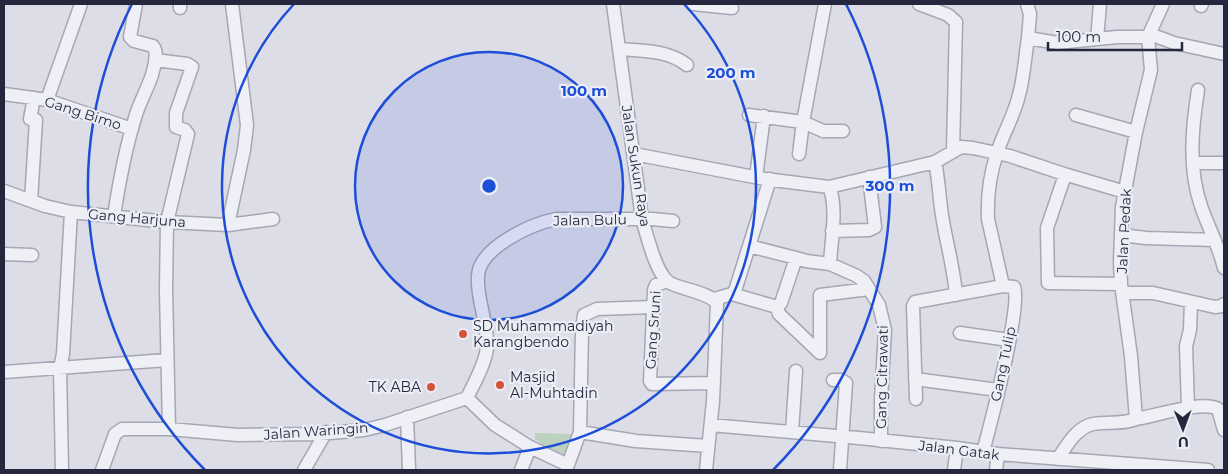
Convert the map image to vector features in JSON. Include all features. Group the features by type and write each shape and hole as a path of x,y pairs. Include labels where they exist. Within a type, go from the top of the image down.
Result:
{"street":[{"path":"47,100 81,4"},
{"path":"114,216 118,185 135,116 156,60 156,52 153,46 134,41 130,37 136,4"},
{"path":"228,225 244,150 247,125 232,4"},
{"name":"Jalan Sukun Raya","path":"613,4 642,219 659,268 667,280"},
{"path":"693,4 732,8"},
{"path":"799,154 803,122 825,4"},
{"path":"919,4 948,15 956,22 953,151"},
{"path":"916,399 913,304 922,300 1003,286 992,240 988,208 990,180 997,152 1013,115 1019,95 1028,38 1030,14 1027,4"},
{"path":"1098,39 1100,4"},
{"name":"Jalan Pedak","path":"1136,419 1131,356 1122,289 1121,235 1125,192 1136,132 1151,70 1149,36 1163,4"},
{"path":"1028,38 1058,43 1149,36 1224,54"},
{"path":"619,48 675,57 687,65"},
{"path":"156,60 190,65 192,68 176,113 176,127 185,130 188,134 167,222 166,290 169,428"},
{"path":"1198,90 1192,127 1196,187 1200,205 1215,240 1224,268"},
{"name":"Gang Bimo","path":"4,94 47,100 132,128"},
{"path":"31,201 36,120 30,119 34,98"},
{"path":"749,115 803,122 823,131 843,131"},
{"path":"756,177 764,116"},
{"path":"1076,116 1136,132"},
{"path":"634,154 756,177 829,187 935,162 953,151 967,148 997,152 1065,175 1125,192"},
{"path":"935,162 940,185 942,216 956,295"},
{"path":"1193,163 1224,163"},
{"path":"1065,175 1047,228 1048,283 1152,293 1215,307 1224,304"},
{"path":"832,231 869,230 875,227 869,177"},
{"path":"732,294 735,291 770,179"},
{"path":"829,187 832,196 830,264"},
{"name":"Gang Harjuna","path":"4,191 70,212 167,222 228,225 273,219"},
{"path":"62,470 60,368 63,354 70,212"},
{"name":"Jalan Bulu","path":"467,398 487,348 478,276 480,264 494,248 545,221 570,218 673,221"},
{"path":"1121,235 1161,239 1215,240"},
{"name":"Gang Citrawati","path":"749,246 796,258 830,264 857,276 869,289 879,306 885,330 881,441"},
{"path":"4,254 32,255"},
{"path":"777,307 781,303 796,258"},
{"path":"667,280 677,286 714,299 732,294 777,307"},
{"name":"Gang Sruni","path":"667,280 656,285 654,290 650,383 714,382"},
{"name":"Gang Tulip","path":"983,452 1009,340 1016,293 1014,287 1003,286"},
{"path":"777,307 779,314 820,353 820,296 869,289"},
{"path":"706,470 714,382 717,303 714,299"},
{"path":"1188,408 1186,346 1190,330 1191,302"},
{"path":"467,398 494,425 568,468 580,432 584,315 597,309 653,307"},
{"path":"960,334 1009,340"},
{"path":"4,372 168,360"},
{"path":"792,432 796,371"},
{"path":"915,379 998,390"},
{"path":"832,380 841,380 846,383 840,470"},
{"name":"Jalan Waringin","path":"102,470 115,434 119,430 126,428 169,428 224,435 319,434 364,430 385,425 467,398"},
{"path":"1058,459 1070,441 1092,424 1128,422 1188,408 1213,406 1218,409 1224,430"},
{"path":"408,417 409,470"},
{"name":"Jalan Gatak","path":"711,425 957,448 998,454 1141,468 1208,470"},
{"path":"304,470 326,432"},
{"path":"580,432 636,441 708,446"},
{"path":"522,470 530,447"},
{"path":"954,470 957,448"},
{"path":"996,470 998,454"}],"green space":[{"path":"535,433 573,434 577,437 569,460 551,451 535,439"}],"place":[{"name":"SD Muhammadiyah Karangbendo","path":"463,334"},
{"name":"Masjid Al-Muhtadin","path":"500,385"},
{"name":"TK ABA","path":"431,387"}]}
